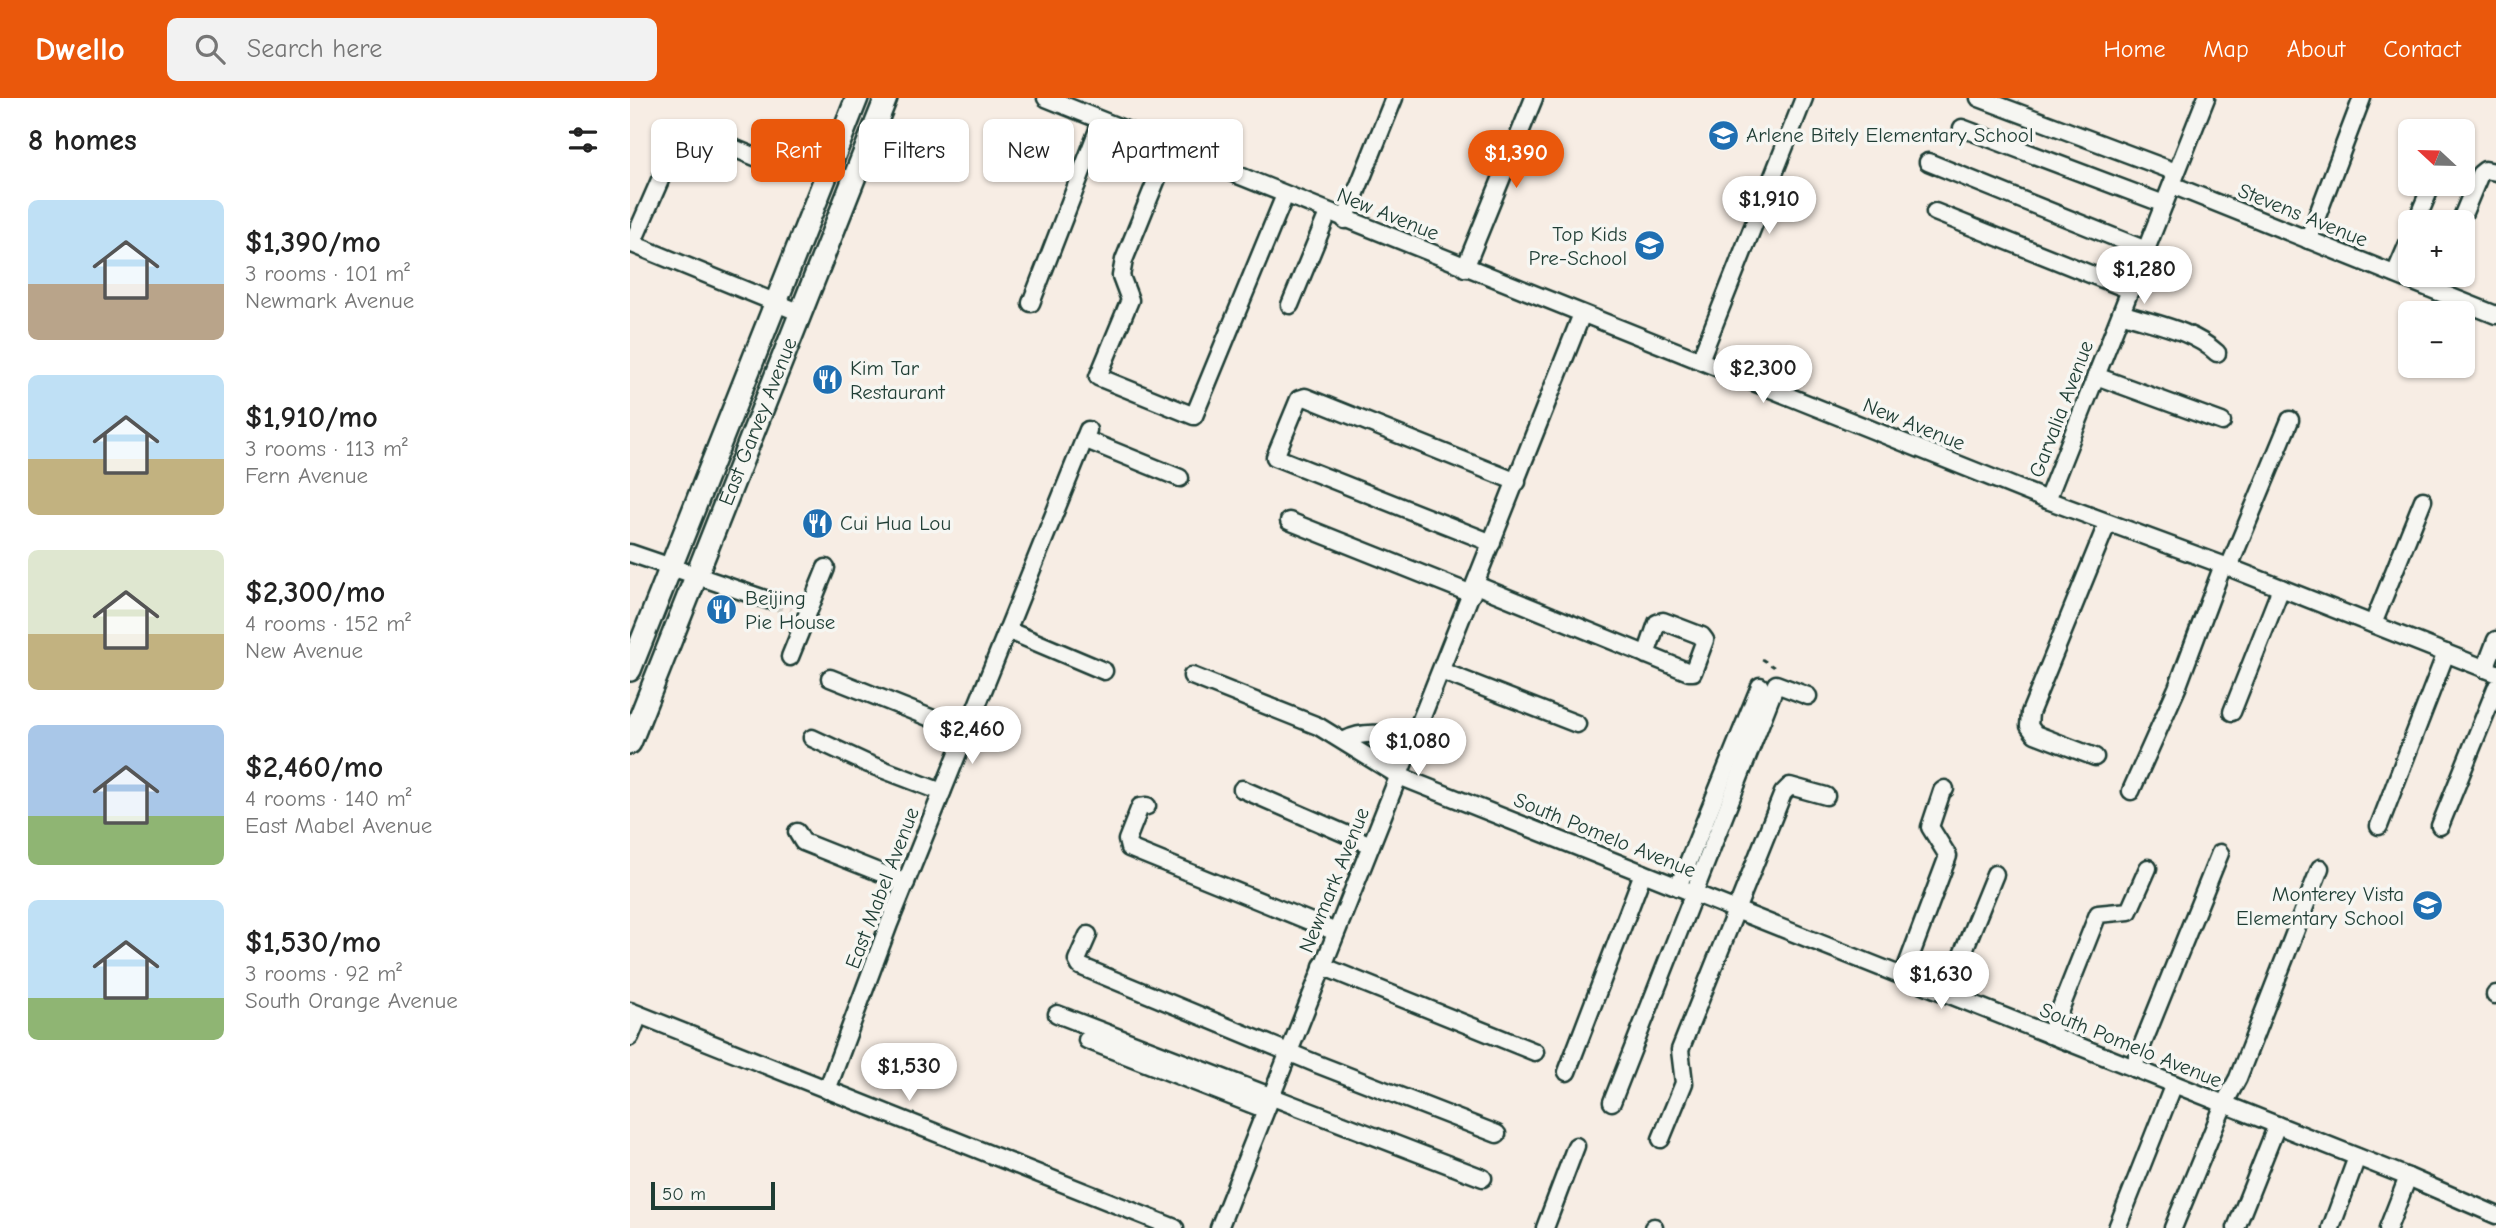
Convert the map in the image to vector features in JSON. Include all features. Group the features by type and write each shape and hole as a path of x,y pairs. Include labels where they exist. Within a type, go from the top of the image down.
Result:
{"main road":[{"name":"East Garvey Avenue","path":"630,670 857,98"},
{"name":"East Garvey Avenue","path":"630,743 886,98"}],"street":[{"name":"New Avenue","path":"1046,98 1094,119"},
{"path":"1345,220 1394,98"},
{"path":"1465,268 1534,98"},
{"path":"1700,360 1804,98"},
{"name":"Stevens Avenue","path":"1979,98 2002,101 2308,240 2398,275"},
{"name":"Garvalia Avenue","path":"2048,500 2206,98"},
{"path":"2308,240 2362,98"},
{"path":"1962,128 2164,204"},
{"path":"751,155 687,129 681,132 631,243 801,313"},
{"path":"1031,303 1088,156"},
{"path":"1928,162 2146,250"},
{"path":"2465,210 2480,174 2485,170 2496,172"},
{"name":"New Avenue","path":"1243,178 2107,524 2226,566 2490,671"},
{"path":"1156,182 1124,260 1121,276 1130,300 1098,376 1194,416 1285,195"},
{"path":"1935,212 2130,290"},
{"path":"1290,305 1328,213"},
{"path":"2395,274 2398,267"},
{"name":"Stevens Avenue","path":"2444,287 2496,315"},
{"path":"2121,313 2201,340 2217,353"},
{"name":"Newmark Avenue","path":"1219,1228 1582,314"},
{"path":"2096,376 2222,422"},
{"path":"1492,543 1275,457 1299,399 1305,397 1517,482"},
{"path":"2131,791 2290,421"},
{"name":"East Mabel Avenue","path":"827,1090 906,883 1086,435 1180,478"},
{"path":"2373,624 2423,500"},
{"path":"1289,522 1646,655"},
{"path":"2095,757 2035,734 2029,726 2029,713 2107,524"},
{"path":"630,553 768,600"},
{"path":"790,657 799,611 826,568"},
{"path":"2232,712 2281,588"},
{"path":"1007,630 1104,671"},
{"path":"2490,671 2496,640"},
{"path":"2379,826 2446,653"},
{"path":"1441,671 1577,724"},
{"name":"South Pomelo Avenue","path":"1192,676 1318,726 1345,740 1365,757 1399,776 2408,1177 2496,1215"},
{"path":"830,678 966,732"},
{"path":"1612,1102 1776,684 1808,696"},
{"path":"1678,887 1760,686"},
{"path":"2440,826 2496,688"},
{"path":"1345,740 1356,734 1371,733 1414,739"},
{"path":"812,738 866,763 942,792"},
{"path":"1661,1139 1684,1083 1680,1049 1787,786 1826,796"},
{"path":"1242,789 1371,845"},
{"path":"1903,976 1948,856 1930,827 1945,789"},
{"path":"1147,806 1140,807 1127,840 1129,848 1336,932"},
{"path":"797,832 803,842 906,883"},
{"path":"2133,1068 2220,853"},
{"path":"2050,1035 2098,914 2129,911 2148,868"},
{"path":"2173,1228 2224,1104 2238,1078 2320,868"},
{"path":"1567,1072 1643,873"},
{"path":"1946,993 1994,874"},
{"path":"1088,935 1077,960 1080,966 1497,1134"},
{"path":"1322,966 1535,1052"},
{"path":"630,1037 634,1013 1175,1228"},
{"path":"1057,1014 1267,1103"},
{"path":"1087,1040 1482,1178"},
{"path":"2117,1228 2174,1084"},
{"path":"2236,1228 2277,1125"},
{"path":"1545,1228 1576,1146"},
{"path":"2331,1228 2357,1157"},
{"path":"2388,1228 2408,1177"}],"tunnel":[{"path":"768,600 792,608"}],"place":[{"name":"Arlene Bitely Elementary School","path":"1723,135"},
{"name":"Top Kids Pre-School","path":"1650,246"},
{"name":"Kim Tar Restaurant","path":"827,380"},
{"name":"Cui Hua Lou","path":"817,523"},
{"name":"Beijing Pie House","path":"722,610"},
{"name":"Monterey Vista Elementary School","path":"2427,906"}]}
